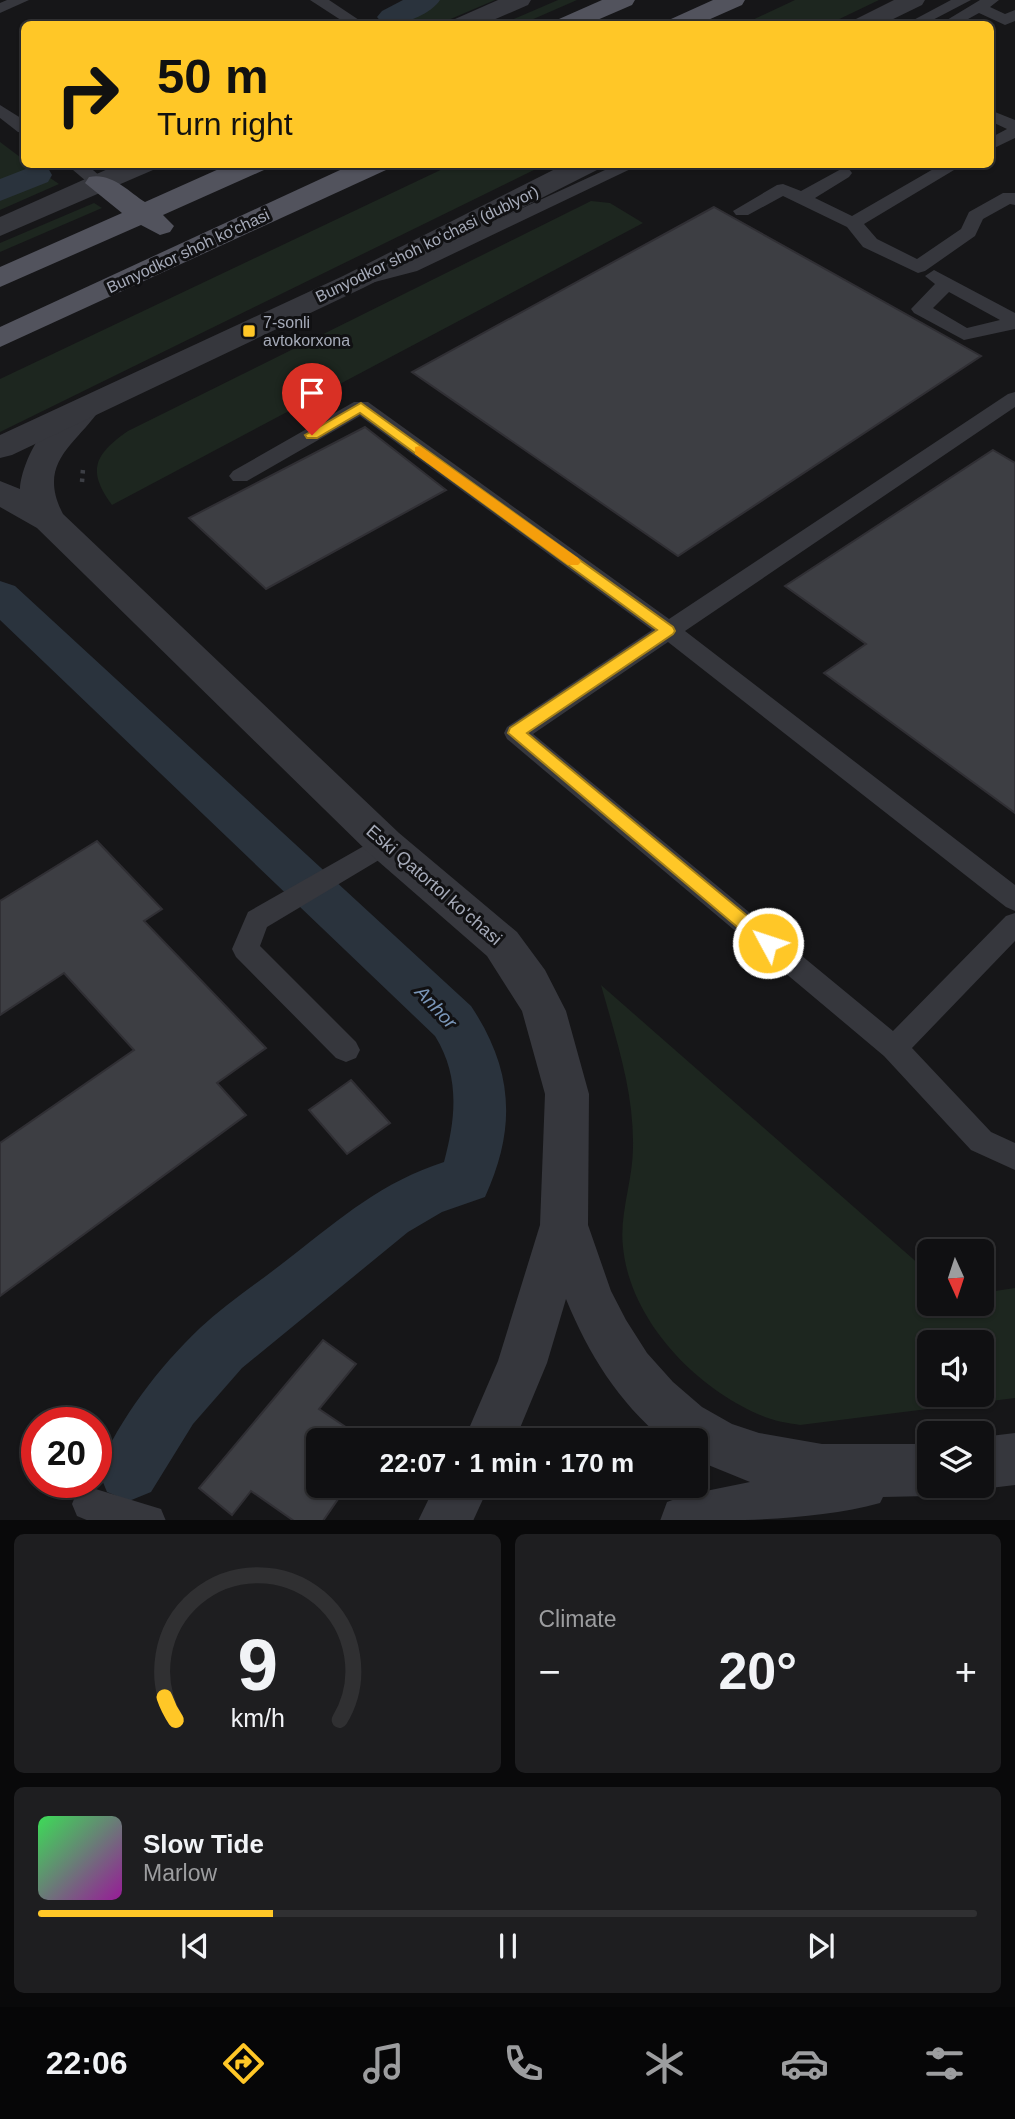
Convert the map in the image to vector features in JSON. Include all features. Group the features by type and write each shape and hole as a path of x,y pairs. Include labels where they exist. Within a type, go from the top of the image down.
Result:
{"main road":[{"path":"575,21 623,0"},
{"path":"687,21 733,0"},
{"path":"0,278 245,168"},
{"name":"Bunyodkor shoh ko'chasi","path":"0,338 367,168"},
{"path":"99,183 193,249"}],"street":[{"path":"471,21 519,0"},
{"path":"871,21 913,0"},
{"path":"0,227 134,168"},
{"name":"Bunyodkor shoh koʻchasi (dublyor)","path":"0,448 353,282 579,168"},
{"name":"Eski Qatortol ko'chasi","path":"49,520 37,492 39,464 56,437 85,408"},
{"name":"Eski Qatortol ko'chasi","path":"0,492 49,520 385,844 502,944 530,983 544,1011 567,1094 564,1224 522,1363 494,1428"},
{"path":"564,1224 582,1282 601,1326 617,1353 662,1407 684,1425 710,1441 761,1460 840,1470 917,1471"},
{"path":"994,1462 1015,1459"},
{"path":"691,1520 917,1473"},
{"path":"444,1520 456,1498"}],"lane":[{"path":"0,8 21,0"},
{"path":"318,0 353,21"},
{"path":"920,21 963,0"},
{"path":"952,21 985,4 1005,20 1015,15"},
{"path":"0,110 21,126"},
{"path":"994,117 1015,129 994,142"},
{"path":"79,168 99,183"},
{"path":"353,282 410,267 624,168"},
{"path":"853,223 949,168"},
{"path":"802,198 843,173"},
{"path":"742,211 783,189 853,223 870,243 1015,322"},
{"path":"918,267 969,232 975,216 1009,197 1015,200"},
{"path":"947,283 921,309 964,334 1015,322"},
{"path":"1015,399 516,733 894,1048 981,1141 1015,1157"},
{"path":"240,476 361,407 668,631 1015,900"},
{"path":"346,1050 245,949 257,920 385,844"},
{"path":"894,1048 1015,924"},
{"path":"89,1504 145,1520"}],"shaded area":[{"path":"435,0 495,0 446,21 418,21 405,15"},
{"path":"558,0 577,0 529,21 509,21"},
{"path":"795,0 879,0 835,21 750,21"},
{"path":"0,142 21,158 21,168 35,168 59,184 0,210"},
{"path":"445,168 538,168 0,432 0,379"},
{"path":"591,201 610,203 643,223 112,505 104,493 97,472 98,463 108,447 128,431"},
{"path":"94,203 102,208 0,252 0,243"},
{"path":"601,985 917,1262 917,1316 994,1316 994,1291 1015,1288 1015,1398 994,1401 994,1330 917,1330 917,1407 943,1407 800,1425 772,1419 743,1407 694,1373 654,1327 639,1302 628,1275 622,1235 632,1159 633,1126 623,1065"}],"building":[{"path":"714,207 981,356 678,556 412,372"},
{"path":"365,427 446,490 266,589 189,518"},
{"path":"993,450 1015,463 1015,813 824,673 866,644 785,586"},
{"path":"97,841 162,909 144,921 266,1048 217,1083 246,1115 0,1296 0,1143 134,1050 64,973 0,1015 0,901"},
{"path":"351,1080 390,1123 347,1154 309,1110"},
{"path":"323,1340 356,1364 319,1409 347,1428 306,1428 306,1498 339,1498 324,1520 293,1520 251,1491 232,1515 199,1488"}],"waterway":[{"name":"Anhor","path":"392,17 426,0"},
{"name":"Anhor","path":"0,191 36,175"},
{"name":"Anhor","path":"0,596 453,1021 474,1059 479,1078 480,1117 466,1179 425,1193 388,1214 221,1348 172,1403 129,1470"}],"slow traffic":[{"path":"420,451 573,562"}],"place":[{"name":"7-sonli avtokorxona","path":"249,331"}],"route":[{"path":"312,435 361,407 668,631 516,733 768,943"}]}
